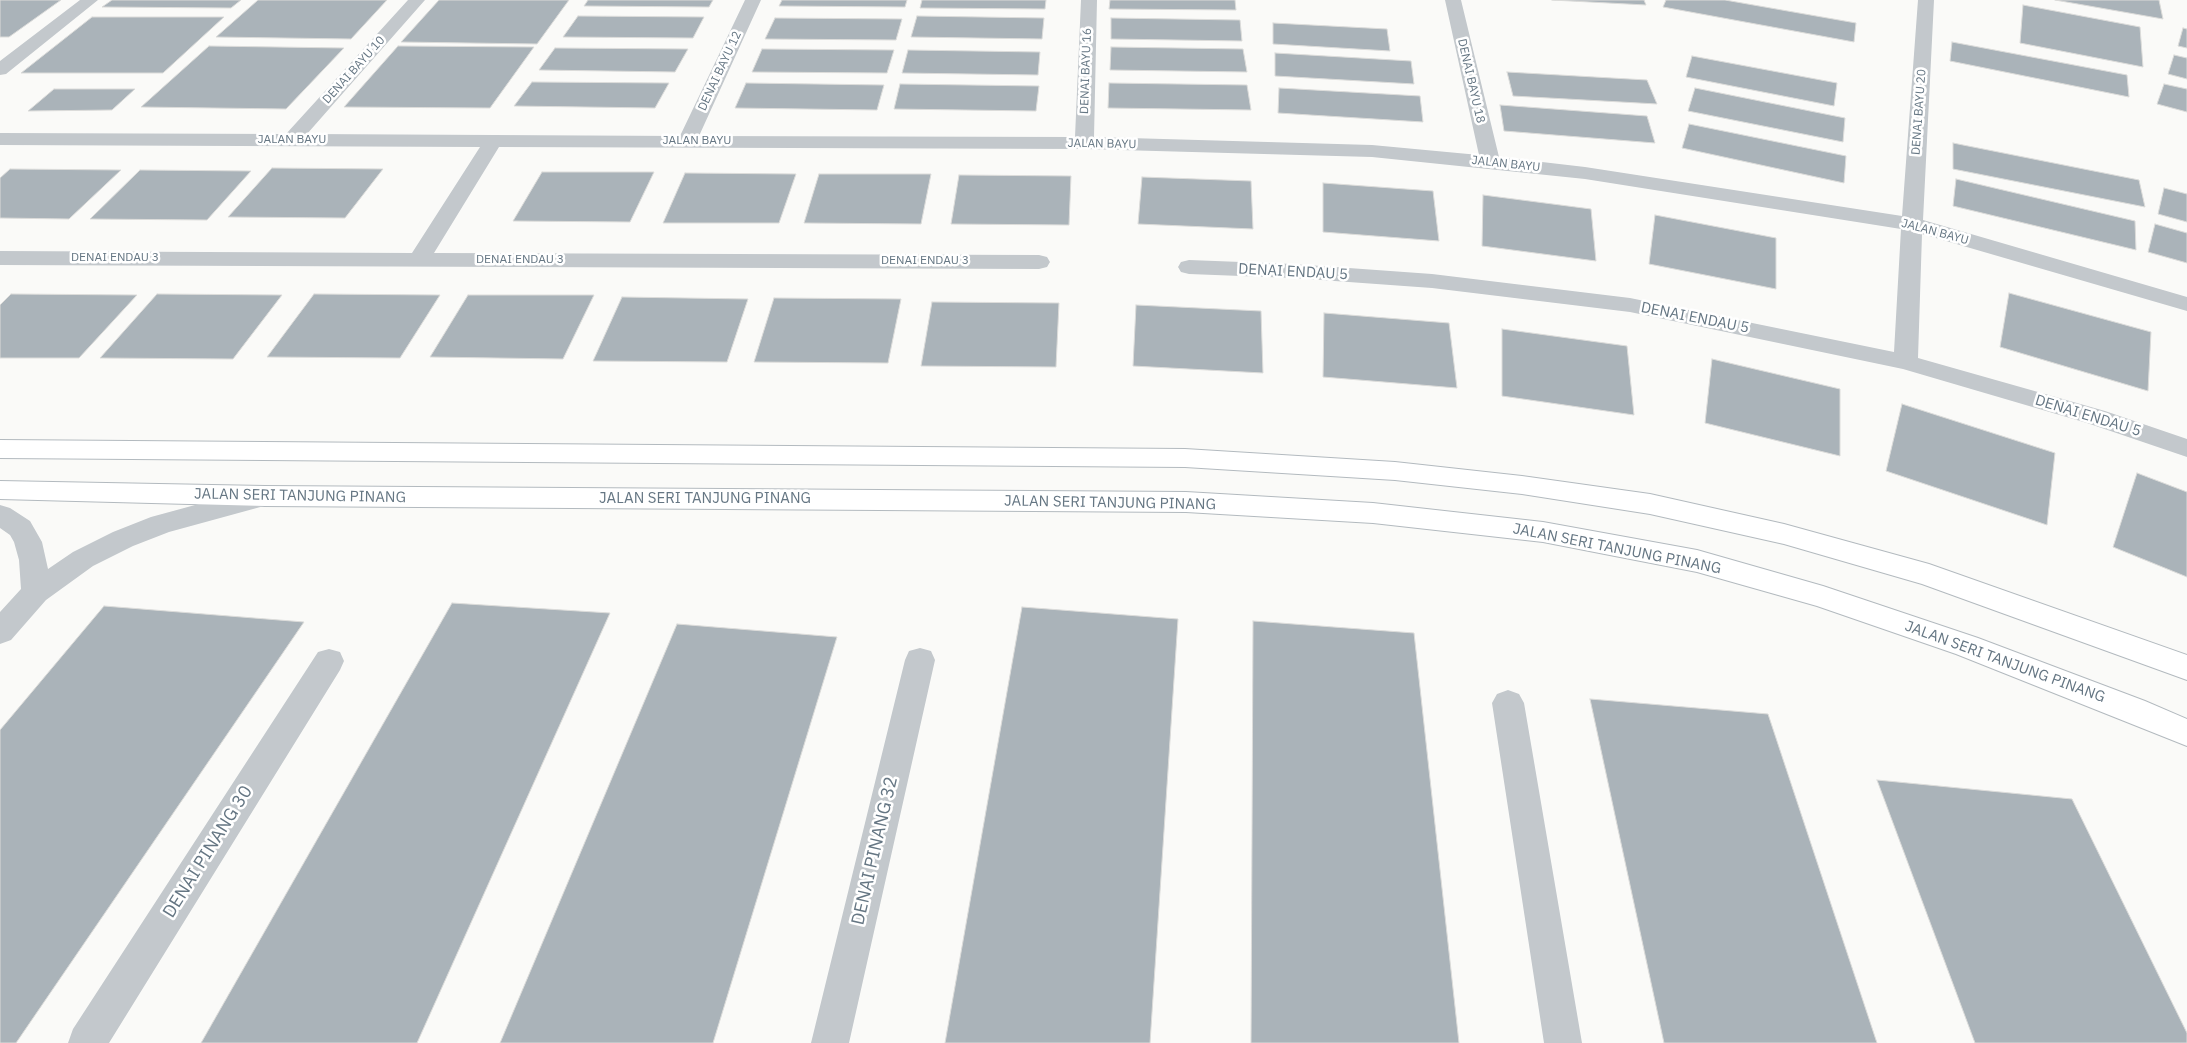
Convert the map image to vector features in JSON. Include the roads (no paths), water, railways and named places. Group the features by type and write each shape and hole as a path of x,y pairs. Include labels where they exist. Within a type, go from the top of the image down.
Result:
{"main road":[{"path":"0,449 1185,458 1395,471 1522,485 1650,504 1784,534 1929,575 2187,668"},
{"name":"JALAN SERI TANJUNG PINANG","path":"0,490 265,496 1186,502 1372,513 1543,532 1697,561 1824,596 1977,649 2134,710 2187,733"}],"street":[{"path":"0,70 90,0"},
{"name":"DENAI BAYU 10","path":"291,140 417,0"},
{"name":"DENAI BAYU 12","path":"687,141 753,0"},
{"name":"DENAI BAYU 16","path":"1084,143 1089,0"},
{"name":"DENAI BAYU 18","path":"1453,0 1490,162"},
{"name":"DENAI BAYU 20","path":"1906,362 1912,224 1926,0"},
{"name":"JALAN BAYU","path":"0,139 1084,143 1372,151 1585,173 1912,224 2187,304"},
{"path":"419,260 493,141"},
{"name":"DENAI ENDAU 3","path":"0,258 1039,262"},
{"name":"DENAI ENDAU 5","path":"1189,267 1292,270 1432,281 1630,305 1906,362 2096,417 2187,448"},
{"path":"0,632 36,592 83,559 123,539 162,524 265,496"},
{"path":"0,515 20,528 28,542 33,560 36,592"},
{"name":"DENAI PINANG 32","path":"830,1043 920,660"},
{"name":"DENAI PINANG 30","path":"87,1043 329,661"},
{"path":"1508,703 1563,1043"}]}
